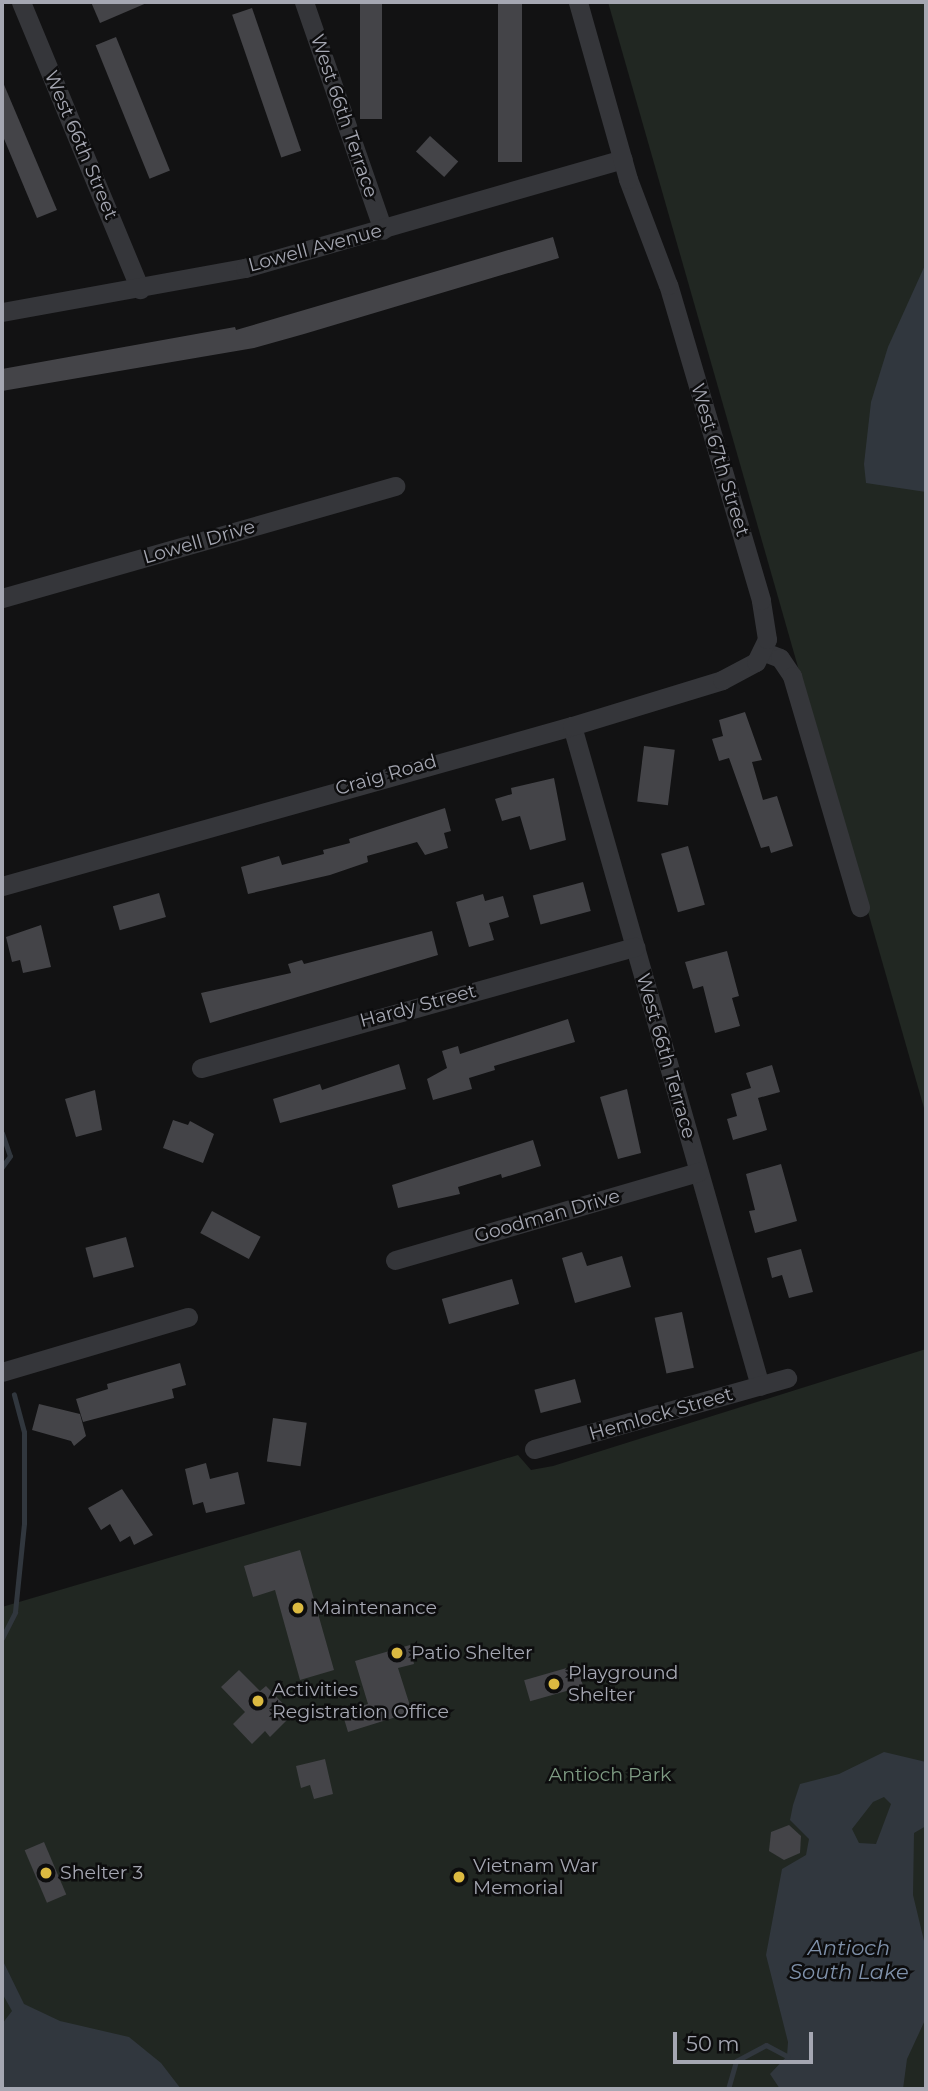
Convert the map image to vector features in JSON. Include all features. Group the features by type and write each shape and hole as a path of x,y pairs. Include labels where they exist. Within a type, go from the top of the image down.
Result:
{"street":[{"name":"West 66th Street","path":"20,2 140,289"},
{"name":"West 66th Terrace","path":"304,2 383,230"},
{"name":"West 67th Street","path":"578,2 623,159 668,285 740,525 767,623 762,651"},
{"name":"Lowell Avenue","path":"2,312 245,268 623,159"},
{"name":"Lowell Drive","path":"2,598 395,486"},
{"name":"Craig Road","path":"2,886 572,726 736,674 756,662 762,651"},
{"path":"762,651 780,658 792,676 860,907"},
{"name":"West 66th Terrace","path":"572,726 760,1386"},
{"name":"Hardy Street","path":"201,1068 635,947"},
{"name":"Goodman Drive","path":"395,1260 698,1172"},
{"path":"2,1372 188,1317"},
{"name":"Hemlock Street","path":"534,1449 787,1378"}],"green space":[{"path":"608,2 926,2 926,1115"},
{"name":"Antioch Park","path":"926,1349 926,2089 2,2089 2,1607 518,1455 531,1470 553,1466"}],"water":[{"path":"926,263 926,492 866,483 864,464 871,402 888,347"},
{"name":"Antioch South Lake","path":"884,1752 926,1762 926,1826 914,1833 913,1895 926,1949 926,2018 907,2059 903,2089 780,2089 770,2074 787,2056 788,2042 766,1955 782,1869 806,1855 809,1839 790,1820 793,1805 800,1784 839,1774","holes":["884,1797 891,1804 876,1844 859,1843 852,1829 873,1802"]},
{"path":"2,1959 24,2004 60,2021 129,2037 161,2063 181,2089 3,2089 2,2024 12,2011 2,1993"}],"building":[{"path":"91,2 149,2 100,23"},
{"path":"360,2 382,2 382,119 360,119"},
{"path":"498,2 522,2 522,162 498,162"},
{"path":"252,8 301,151 281,158 232,15"},
{"path":"116,37 170,171 150,179 96,45"},
{"path":"2,80 57,210 37,218 2,134"},
{"path":"430,136 458,161 444,177 416,152"},
{"path":"553,237 559,258 254,348 2,391 2,369 235,327 236,330"},
{"path":"745,712 762,760 752,762 763,800 777,796 793,846 771,853 769,846 761,848 729,758 719,761 712,739 723,736 719,720"},
{"path":"644,746 675,750 668,805 637,802"},
{"path":"554,778 566,840 530,850 520,816 502,821 495,799 512,794 511,788"},
{"path":"445,808 451,831 444,833 448,848 425,855 417,842 367,856 368,862 330,875 248,894 241,867 279,856 282,865 324,854 323,850 350,843 349,839"},
{"path":"688,846 705,905 678,912 661,854"},
{"path":"583,882 591,911 541,924 533,895"},
{"path":"159,893 166,917 120,930 113,906"},
{"path":"483,894 485,901 503,896 509,917 489,923 494,940 469,947 456,902"},
{"path":"41,925 51,967 23,973 20,960 12,962 6,937"},
{"path":"432,931 438,955 210,1023 201,993 291,973 288,964 302,960 304,964"},
{"path":"727,951 739,996 732,998 740,1026 715,1033 703,986 693,989 685,962"},
{"path":"568,1019 575,1042 494,1066 495,1070 469,1078 472,1089 433,1100 427,1079 447,1068 442,1051 458,1046 460,1054"},
{"path":"399,1064 406,1089 280,1123 273,1099 320,1084 322,1090"},
{"path":"772,1065 780,1092 758,1098 767,1130 733,1140 727,1119 737,1116 731,1094 751,1088 746,1073"},
{"path":"627,1089 641,1153 618,1159 600,1097"},
{"path":"95,1090 102,1130 76,1137 65,1099"},
{"path":"173,1120 188,1125 190,1121 214,1134 203,1163 163,1148"},
{"path":"533,1140 541,1166 458,1187 460,1194 398,1208 392,1185"},
{"path":"781,1164 797,1221 755,1233 749,1211 755,1210 746,1174"},
{"path":"212,1211 261,1237 249,1259 200,1233"},
{"path":"126,1237 134,1267 93,1278 85,1248"},
{"path":"801,1249 813,1292 789,1298 782,1275 772,1278 767,1258"},
{"path":"582,1252 587,1266 622,1256 631,1287 575,1303 562,1258"},
{"path":"512,1279 519,1304 449,1324 442,1299"},
{"path":"682,1312 694,1368 666,1374 655,1318"},
{"path":"180,1363 186,1385 172,1389 174,1398 83,1422 76,1399 108,1389 107,1384"},
{"path":"575,1379 581,1402 541,1413 534,1390"},
{"path":"39,1404 80,1414 86,1436 74,1446 71,1441 32,1430"},
{"path":"273,1418 307,1423 301,1466 267,1462"},
{"path":"206,1463 210,1479 238,1472 245,1504 206,1513 203,1502 193,1505 185,1469"},
{"path":"122,1489 153,1535 134,1545 130,1536 120,1542 110,1524 101,1530 88,1508"},
{"name":"Maintenance","path":"300,1550 334,1670 300,1680 275,1590 253,1597 244,1566"},
{"path":"410,1645 414,1664 398,1668 412,1712 348,1732 342,1712 368,1704 355,1661"},
{"name":"Playground Shelter","path":"577,1665 583,1686 530,1701 524,1680"},
{"name":"Activities Registration Office","path":"239,1670 260,1691 266,1686 293,1714 270,1737 265,1731 252,1744 233,1724 245,1712 221,1687"},
{"path":"325,1759 333,1794 314,1799 310,1785 301,1788 296,1766"},
{"path":"789,1825 801,1836 800,1853 784,1860 769,1851 771,1832"},
{"name":"Shelter 3","path":"44,1842 66,1894 47,1903 25,1850"}],"waterway":[{"path":"2,1133 10,1156 2,1167"},
{"path":"2,1638 15,1612 24,1523 24,1432 14,1394"},
{"path":"728,2089 736,2061 766,2045 787,2056"}],"place":[{"name":"Maintenance","path":"298,1608"},
{"name":"Patio Shelter","path":"397,1653"},
{"name":"Playground Shelter","path":"554,1684"},
{"name":"Activities Registration Office","path":"258,1701"},
{"name":"Shelter 3","path":"46,1873"},
{"name":"Vietnam War Memorial","path":"459,1877"}]}
